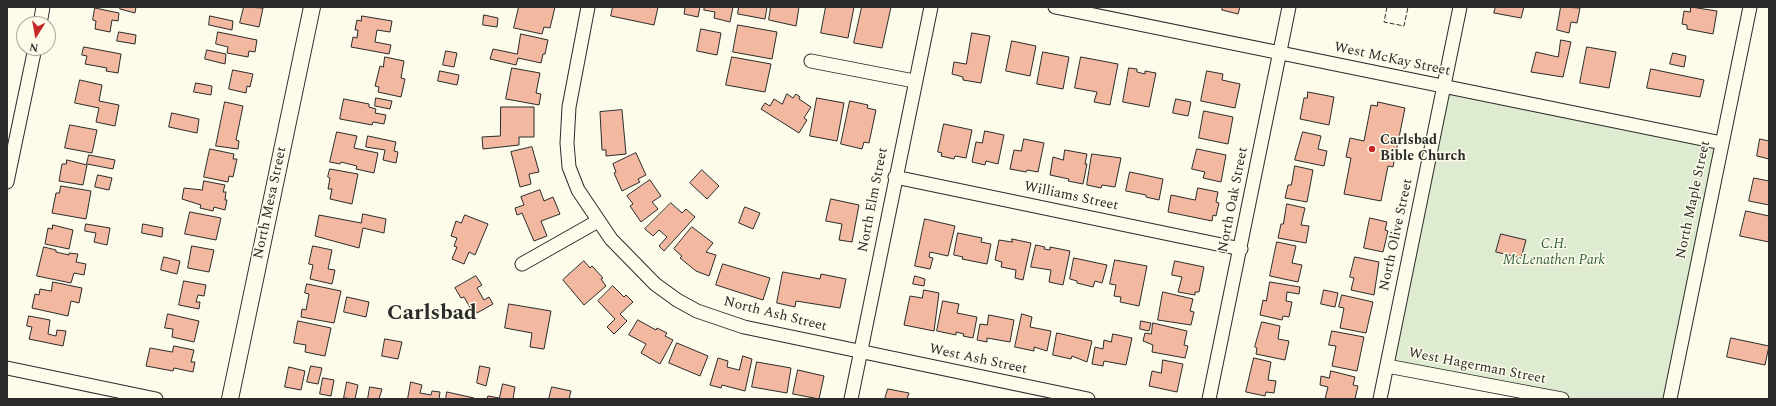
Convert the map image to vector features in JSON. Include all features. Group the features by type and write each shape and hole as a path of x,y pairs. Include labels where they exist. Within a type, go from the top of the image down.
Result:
{"street":[{"name":"North Mesa Street","path":"230,399 312,7"},
{"name":"North Ash Street","path":"588,7 569,107 567,143 570,167 578,190 611,239 656,284 677,300 697,311 744,327 860,352"},
{"name":"North Elm Street","path":"851,399 930,7"},
{"name":"West McKay Street","path":"1055,7 1722,144"},
{"name":"North Oak Street","path":"1209,399 1241,249 1289,7"},
{"name":"North Olive Street","path":"1380,399 1460,7"},
{"name":"North Maple Street","path":"1670,399 1750,7"},
{"path":"7,182 33,56"},
{"path":"811,61 914,81"},
{"name":"Williams Street","path":"895,177 1241,249"},
{"path":"522,264 598,221"},
{"name":"West Ash Street","path":"860,352 1088,399"},
{"name":"West Hagerman Street","path":"1387,366 1562,399"},
{"path":"7,368 156,399"}],"green space":[{"name":"C.H. McLenathen Park","path":"1444,88 1722,143 1670,399 1562,399 1387,366"}],"building":[{"path":"121,7 136,7 135,13 120,9"},
{"path":"244,7 263,8 259,27 240,23"},
{"path":"519,7 555,7 550,28 544,27 542,34 514,28"},
{"path":"613,7 658,7 654,25 611,16"},
{"path":"680,7 700,7 698,17 684,14 685,8"},
{"path":"705,7 733,7 730,22 714,18 715,12 704,10"},
{"path":"739,7 767,7 765,19 738,14"},
{"path":"771,7 799,7 796,26 769,20"},
{"path":"826,7 854,7 848,38 821,33"},
{"path":"862,7 891,7 882,48 854,43"},
{"path":"1223,7 1240,7 1238,14 1222,10"},
{"path":"1496,7 1524,7 1521,18 1494,13"},
{"path":"1561,7 1580,8 1577,23 1571,22 1569,33 1557,30"},
{"path":"1691,7 1717,11 1713,34 1687,29 1687,25 1682,24 1684,11 1690,12"},
{"path":"95,8 119,13 118,21 112,20 110,32 95,29 96,21 93,20"},
{"path":"484,15 498,18 497,27 483,25"},
{"path":"210,16 233,21 232,30 209,25"},
{"path":"362,16 392,21 390,32 377,30 375,42 391,45 389,54 351,47 353,37 357,38 358,30 355,30 357,20 361,21"},
{"path":"738,25 777,32 772,59 733,52"},
{"path":"701,29 721,33 717,55 697,51"},
{"path":"119,32 136,35 135,44 117,41"},
{"path":"218,32 257,40 255,52 249,51 248,57 227,53 228,47 216,44"},
{"path":"972,33 990,36 981,83 963,80 963,77 952,74 954,62 966,64"},
{"path":"521,34 548,40 545,54 543,54 541,63 518,58 516,65 490,59 493,49 517,54"},
{"path":"1561,40 1571,42 1563,77 1531,72 1536,52 1558,57"},
{"path":"1012,41 1036,46 1030,76 1006,71"},
{"path":"84,47 121,54 118,73 106,71 107,68 85,64 87,56 82,55"},
{"path":"1587,47 1616,52 1609,88 1580,83"},
{"path":"207,50 226,54 225,64 205,59"},
{"path":"446,51 457,53 454,67 443,65"},
{"path":"1043,52 1069,57 1063,89 1037,84"},
{"path":"1673,53 1686,56 1684,67 1670,64"},
{"path":"385,57 404,61 401,78 405,79 401,97 378,92 379,87 375,86 380,66 383,67"},
{"path":"732,57 771,64 765,92 726,85"},
{"path":"1081,57 1118,64 1110,105 1094,102 1097,92 1075,88"},
{"path":"512,68 540,73 536,93 541,94 539,105 506,99"},
{"path":"1129,68 1137,69 1137,72 1145,74 1145,71 1156,73 1149,107 1123,102"},
{"path":"1651,69 1704,80 1700,97 1647,88"},
{"path":"233,70 253,74 250,87 247,86 246,93 229,89"},
{"path":"440,71 459,75 457,85 438,81"},
{"path":"1207,71 1223,74 1222,80 1240,84 1235,108 1201,101"},
{"path":"80,80 102,85 99,101 119,105 115,126 96,122 99,108 75,103"},
{"path":"196,83 212,86 211,95 194,92"},
{"path":"1308,92 1334,97 1329,125 1300,119 1304,98 1307,98"},
{"path":"787,94 793,98 796,94 800,97 799,99 811,107 804,118 807,120 799,133 761,109 765,103 770,106 774,99 782,104"},
{"path":"376,98 392,101 390,109 375,106"},
{"path":"817,98 844,103 837,141 810,136"},
{"path":"344,99 369,104 369,107 376,109 375,113 386,115 384,124 373,122 372,125 340,119"},
{"path":"1176,99 1191,102 1188,116 1173,113"},
{"path":"850,101 868,105 867,108 876,110 869,143 864,142 862,149 841,144"},
{"path":"225,102 243,106 236,140 239,141 238,149 216,146"},
{"name":"Carlsbad Bible Church","path":"1378,102 1405,108 1393,167 1388,166 1381,201 1344,194 1351,158 1346,157 1350,138 1364,141 1371,105 1377,106"},
{"path":"501,107 534,107 534,137 519,137 519,145 483,149 482,137 500,136"},
{"path":"622,110 626,154 606,156 606,150 602,150 600,112"},
{"path":"1204,111 1233,117 1228,144 1199,138"},
{"path":"172,113 199,119 197,133 169,127"},
{"path":"944,124 972,130 966,158 955,156 954,159 941,156 942,153 938,152"},
{"path":"70,125 97,130 92,153 65,148"},
{"path":"985,131 1004,135 998,164 986,161 985,165 972,162 976,142 982,143"},
{"path":"337,132 357,136 354,148 378,153 374,173 356,169 357,166 341,162 340,164 330,162"},
{"path":"1303,132 1321,136 1318,149 1327,151 1324,166 1295,160"},
{"path":"368,136 396,142 394,151 398,152 396,163 383,160 385,150 366,147"},
{"path":"1024,139 1044,143 1038,172 1027,170 1026,172 1010,169 1014,150 1021,151"},
{"path":"1760,139 1769,141 1769,159 1757,156"},
{"path":"532,147 539,172 529,174 531,184 520,187 511,152"},
{"path":"210,149 234,154 233,159 237,159 233,177 229,176 228,182 204,177"},
{"path":"1197,149 1226,155 1221,182 1203,178 1205,172 1192,169"},
{"path":"1065,150 1087,154 1085,164 1087,164 1083,184 1050,175 1053,157 1063,160"},
{"path":"636,153 646,175 638,179 640,182 622,191 614,173 616,172 613,164"},
{"path":"1092,154 1121,158 1115,187 1102,185 1101,188 1087,185"},
{"path":"89,155 115,160 113,169 87,164"},
{"path":"67,160 87,165 83,185 59,181 62,164 66,164"},
{"path":"1295,166 1313,170 1307,202 1285,198 1288,185 1291,185"},
{"path":"330,169 358,174 352,204 330,199 332,189 328,189 330,178 328,177"},
{"path":"702,170 719,186 707,199 690,183"},
{"path":"1130,172 1163,179 1159,200 1146,197 1146,195 1126,191"},
{"path":"98,175 112,178 109,190 95,187"},
{"path":"1754,178 1769,181 1769,205 1749,201"},
{"path":"650,180 661,196 652,202 658,209 641,222 630,206 633,204 627,196"},
{"path":"204,181 225,185 223,192 226,192 225,200 227,200 225,210 214,207 213,211 200,208 201,205 182,199 184,188 202,190"},
{"path":"61,186 91,191 86,219 52,213 56,193 59,193"},
{"path":"1198,188 1218,192 1216,202 1219,203 1216,216 1213,215 1212,221 1168,212 1171,195 1195,200"},
{"path":"540,190 544,201 553,197 560,214 541,221 547,236 534,241 522,213 517,215 515,208 524,205 521,197"},
{"path":"831,199 859,205 852,242 839,240 842,224 826,221"},
{"path":"671,203 682,213 686,209 695,217 664,251 659,246 667,237 659,230 653,236 645,229"},
{"path":"1287,204 1305,208 1301,225 1309,226 1306,243 1278,238 1281,224 1283,224"},
{"path":"745,207 760,213 753,229 739,223"},
{"path":"1746,211 1769,216 1769,242 1740,236"},
{"path":"190,212 221,218 216,240 185,234"},
{"path":"363,214 386,219 384,233 363,228 359,248 315,236 319,215 361,223"},
{"path":"465,215 488,224 475,255 469,252 464,264 452,259 457,247 454,246 457,238 451,236 456,221 461,223"},
{"path":"1370,218 1387,222 1385,230 1388,231 1383,252 1364,248"},
{"path":"925,219 955,226 948,256 930,252 929,257 933,258 930,269 915,266"},
{"path":"86,224 110,228 107,245 94,242 96,233 85,231"},
{"path":"143,224 163,228 162,237 142,233"},
{"path":"53,225 73,230 69,249 45,244 48,228 52,229"},
{"path":"692,227 713,243 706,252 716,255 709,276 696,271 680,258 682,256 674,249"},
{"path":"958,233 982,238 981,242 991,244 987,264 962,259 963,257 954,255"},
{"path":"1501,234 1526,240 1521,258 1496,252"},
{"path":"1012,239 1031,243 1023,280 1015,278 1016,270 1001,267 1002,262 995,260 999,240 1012,242"},
{"path":"1277,242 1296,246 1292,263 1302,265 1298,282 1270,276"},
{"path":"1036,245 1045,247 1044,249 1050,250 1050,247 1070,251 1063,285 1049,282 1051,270 1031,267"},
{"path":"192,246 214,250 209,272 188,268"},
{"path":"313,246 332,250 328,269 335,270 332,284 310,279 313,265 309,264"},
{"path":"44,247 69,255 69,253 78,254 76,262 86,264 84,275 74,273 71,283 37,276"},
{"path":"164,257 180,261 177,274 161,270"},
{"path":"1355,257 1379,262 1374,295 1351,290 1354,278 1350,277"},
{"path":"1074,258 1107,265 1102,283 1095,281 1093,287 1077,283 1077,281 1070,279"},
{"path":"1115,260 1147,266 1139,306 1120,302 1121,297 1114,296 1116,285 1110,284"},
{"path":"584,261 590,268 592,266 603,278 601,279 606,286 584,305 563,280"},
{"path":"1175,261 1204,267 1199,292 1195,292 1195,295 1178,292 1182,277 1172,275"},
{"path":"723,264 770,278 763,300 716,285"},
{"path":"783,272 820,279 821,274 846,279 840,308 796,301 795,307 777,303"},
{"path":"476,276 482,285 477,288 484,300 489,297 493,304 477,313 474,307 471,309 464,297 461,298 455,288"},
{"path":"915,276 925,279 924,286 913,284"},
{"path":"184,281 206,285 204,296 198,295 196,302 200,302 199,309 179,305"},
{"path":"53,282 82,288 79,303 71,301 68,316 32,308 35,294 39,295 40,289 51,291"},
{"path":"1270,282 1300,287 1299,294 1287,292 1286,301 1292,302 1289,317 1283,316 1282,320 1260,315 1263,300 1266,301"},
{"path":"307,284 341,291 334,323 301,317 302,309 306,310 309,294 305,293"},
{"path":"613,286 624,297 626,295 633,302 620,314 627,321 614,334 607,327 615,319 598,301"},
{"path":"924,290 939,293 934,331 904,325 910,296 922,298"},
{"path":"1324,290 1338,293 1335,307 1321,304"},
{"path":"1163,292 1193,299 1190,311 1194,312 1191,325 1158,320"},
{"path":"1342,295 1373,302 1366,333 1340,328 1344,308 1339,307"},
{"path":"347,297 369,302 366,317 344,312"},
{"path":"943,301 959,304 957,313 977,317 973,338 963,336 964,334 956,332 956,335 937,331"},
{"path":"509,304 551,311 544,349 530,347 532,333 505,328"},
{"path":"168,314 199,321 194,342 172,337 173,329 165,328"},
{"path":"1022,314 1032,317 1030,327 1051,331 1047,351 1034,347 1034,351 1015,347"},
{"path":"989,315 1014,320 1010,342 987,338 987,342 977,340 980,324 987,325"},
{"path":"29,316 50,320 48,334 56,336 57,330 66,331 63,346 29,339 32,327 27,326"},
{"path":"638,320 656,330 657,328 667,333 665,336 673,340 660,364 641,353 646,344 629,335"},
{"path":"298,321 331,328 325,356 305,352 306,345 294,343"},
{"path":"1141,321 1151,323 1149,331 1140,329"},
{"path":"1262,322 1280,326 1278,339 1289,341 1285,360 1256,354 1257,348 1255,347"},
{"path":"1153,323 1187,331 1184,345 1188,346 1185,358 1152,352 1153,345 1143,341 1145,333 1151,334"},
{"path":"1332,331 1364,337 1357,371 1332,366 1336,346 1329,345"},
{"path":"1057,333 1092,341 1087,362 1072,356 1071,359 1053,355"},
{"path":"1113,334 1132,338 1126,365 1104,361 1103,366 1092,364 1095,347 1103,349 1104,340 1111,342"},
{"path":"1731,338 1769,346 1765,365 1727,357"},
{"path":"385,339 402,342 398,359 382,356"},
{"path":"677,343 708,356 700,376 669,363"},
{"path":"174,346 194,350 191,362 195,362 193,372 174,368 173,371 146,366 150,348 172,352"},
{"path":"743,356 752,359 745,391 722,385 721,388 710,385 718,358 728,361 727,367 739,370"},
{"path":"1254,358 1271,362 1268,380 1276,381 1274,393 1266,392 1265,396 1246,392"},
{"path":"1163,360 1183,364 1177,392 1149,386 1152,371 1161,373"},
{"path":"757,362 791,368 787,393 752,387"},
{"path":"311,366 322,368 318,384 307,382"},
{"path":"480,366 490,368 486,386 477,383"},
{"path":"289,367 305,371 301,390 285,387"},
{"path":"798,370 824,376 819,399 793,394"},
{"path":"1331,371 1355,377 1353,385 1358,386 1355,399 1325,399 1328,387 1320,385 1321,376 1329,378"},
{"path":"323,378 334,380 331,396 320,394"},
{"path":"347,382 358,385 355,399 344,398"},
{"path":"411,382 422,385 420,393 431,395 432,391 440,392 439,399 408,399"},
{"path":"503,384 515,387 513,399 487,399 488,396 499,398"},
{"path":"370,387 382,389 379,399 368,399"},
{"path":"552,387 571,391 569,399 549,399"},
{"path":"888,389 909,393 907,399 885,399"},
{"path":"447,392 474,398 474,399 446,399"}],"fence":[{"path":"1387,7 1384,22 1404,26 1408,7"}],"place":[{"name":"Carlsbad Bible Church","path":"1372,149"}],"district":[{"name":"Carlsbad","path":"432,315"}]}
